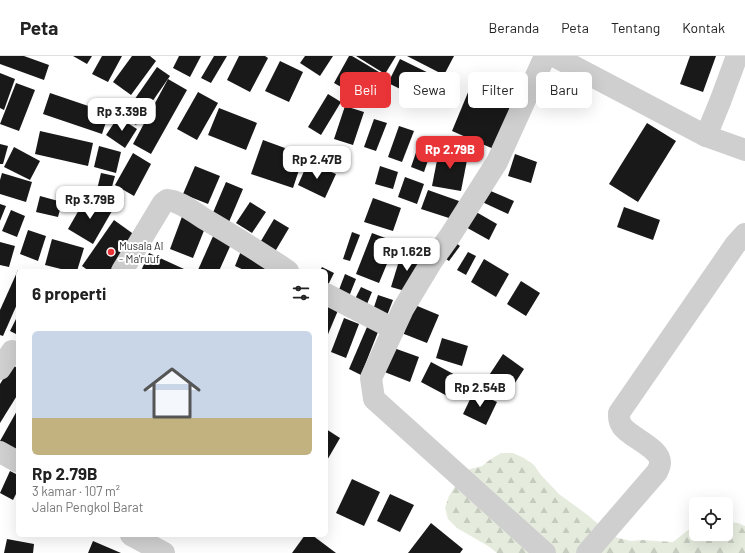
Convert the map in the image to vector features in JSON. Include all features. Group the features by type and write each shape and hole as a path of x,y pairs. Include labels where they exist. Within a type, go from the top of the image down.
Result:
{"street":[{"path":"545,56 497,162 450,236 432,261 403,309 371,378 374,399 545,553"},
{"path":"554,56 706,136 745,150"},
{"path":"706,136 736,56"},
{"path":"123,269 163,202 167,200 177,203 224,230 285,269"},
{"path":"587,553 657,472 660,463 658,456 653,450 622,427 619,420 619,413 735,245 745,234"},
{"path":"328,295 394,329"},
{"path":"0,369 10,349"},
{"path":"0,452 16,461"},
{"path":"134,537 164,553"}],"green space":[{"path":"501,453 513,453 524,458 534,465 541,475 559,494 589,516 607,532 618,538 631,541 642,540 673,542 689,529 689,541 733,541 733,523 738,523 745,526 745,553 497,553 457,528 448,519 445,508 449,496 461,476 470,469 482,466"}],"building":[{"path":"0,56 24,56 49,65 44,80 0,64"},
{"path":"73,56 92,56 87,64"},
{"path":"102,56 122,56 108,82 92,74"},
{"path":"132,56 150,56 156,61 131,95 113,82"},
{"path":"179,56 201,56 190,77 173,68"},
{"path":"214,56 227,56 211,83 201,78"},
{"path":"239,56 265,56 268,58 250,92 227,80"},
{"path":"305,56 333,56 320,76 300,63"},
{"path":"349,56 352,56 379,72 340,72"},
{"path":"356,56 396,56 386,72 382,72"},
{"path":"407,56 454,56 446,72 438,72"},
{"path":"690,56 716,56 703,92 680,84"},
{"path":"400,59 427,72 399,72 399,88 391,84 391,77"},
{"path":"280,61 303,72 289,102 265,91"},
{"path":"157,67 170,76 136,125 123,116"},
{"path":"340,72 340,86 334,83"},
{"path":"0,73 15,79 4,110 0,108"},
{"path":"168,79 187,90 151,154 133,144"},
{"path":"16,83 35,90 19,131 0,124"},
{"path":"198,92 218,103 197,140 177,129"},
{"path":"468,92 468,108 513,108 496,150 452,131"},
{"path":"50,93 109,113 102,134 43,114"},
{"path":"328,94 340,101 321,135 308,127"},
{"path":"219,108 257,123 246,150 208,135"},
{"path":"344,108 351,108 364,112 353,145 334,139"},
{"path":"118,117 137,129 125,148 106,135"},
{"path":"374,119 387,123 376,151 364,147"},
{"path":"647,123 676,141 638,202 609,184"},
{"path":"399,126 414,131 402,162 388,157"},
{"path":"40,131 93,143 88,166 35,154"},
{"path":"421,138 434,143 424,172 411,167"},
{"path":"263,140 304,155 293,188 251,174"},
{"path":"0,144 8,146 3,164 0,164"},
{"path":"99,146 121,152 116,173 94,167"},
{"path":"14,147 40,161 30,180 4,167"},
{"path":"439,150 468,155 461,191 432,186"},
{"path":"133,153 151,164 134,196 115,185"},
{"path":"515,154 537,162 531,183 508,176"},
{"path":"308,162 336,174 325,198 298,185"},
{"path":"195,166 220,176 208,204 183,194"},
{"path":"380,166 398,172 393,189 375,184"},
{"path":"2,173 32,182 26,202 0,194 0,180"},
{"path":"101,173 115,176 108,201 95,198"},
{"path":"405,177 424,184 417,204 398,197"},
{"path":"226,182 243,189 229,222 212,215"},
{"path":"486,189 514,201 508,214 480,201"},
{"path":"428,190 459,201 452,219 421,209"},
{"path":"40,196 62,202 58,217 36,212"},
{"path":"87,196 112,211 93,244 68,229"},
{"path":"373,198 401,208 393,231 364,222"},
{"path":"250,202 266,212 252,233 236,223"},
{"path":"0,204 6,206 0,221"},
{"path":"624,207 660,220 653,240 617,227"},
{"path":"471,209 497,224 489,240 462,225"},
{"path":"11,210 25,216 17,237 2,231"},
{"path":"183,214 207,223 193,258 170,249"},
{"path":"274,219 289,228 273,255 258,246"},
{"name":"Musala Al - Ma'ruuf","path":"114,220 139,238 117,269 86,269 82,266"},
{"path":"28,230 46,236 38,261 20,254"},
{"path":"352,232 360,235 350,261 343,259"},
{"path":"372,233 396,242 379,283 356,274"},
{"path":"214,234 232,242 220,269 198,269"},
{"path":"52,239 84,248 78,269 61,269 45,265"},
{"path":"452,240 460,246 449,261 440,255"},
{"path":"0,242 15,246 9,267 0,265"},
{"path":"241,251 268,263 266,269 242,269 235,266"},
{"path":"402,251 424,258 412,293 391,287"},
{"path":"468,252 476,256 466,275 457,270"},
{"path":"149,253 184,269 142,269"},
{"path":"484,259 509,274 496,297 471,282"},
{"path":"328,270 334,273 328,285"},
{"path":"16,274 16,307 3,336 0,335 0,310"},
{"path":"345,274 356,279 348,299 337,295"},
{"path":"521,281 540,293 526,316 507,304"},
{"path":"361,287 372,292 367,304 355,299"},
{"path":"378,295 393,300 386,318 372,313"},
{"path":"410,303 439,315 427,343 399,332"},
{"path":"328,304 339,308 328,334"},
{"path":"344,318 359,324 346,358 331,352"},
{"path":"16,319 16,334 10,331"},
{"path":"367,327 378,332 361,375 349,369"},
{"path":"442,338 468,346 462,366 436,358"},
{"path":"391,347 419,357 410,382 382,371"},
{"path":"503,354 524,369 504,400 482,386"},
{"path":"431,362 461,378 451,398 421,382"},
{"path":"12,365 16,367 16,397 0,423 0,384"},
{"path":"474,391 497,402 486,425 463,414"},
{"path":"16,413 16,448 14,452 0,441"},
{"path":"328,430 340,438 328,459"},
{"path":"10,471 16,474 16,494 13,500 0,493"},
{"path":"352,479 380,492 364,526 336,513"},
{"path":"390,494 414,505 400,532 377,521"},
{"path":"431,523 463,549 460,553 408,553"},
{"path":"304,537 315,537 336,553 292,553"},
{"path":"7,539 34,544 33,553 4,553"},
{"path":"93,541 121,553 88,553"}],"place":[{"name":"Musala Al - Ma'ruuf","path":"111,252"}]}
